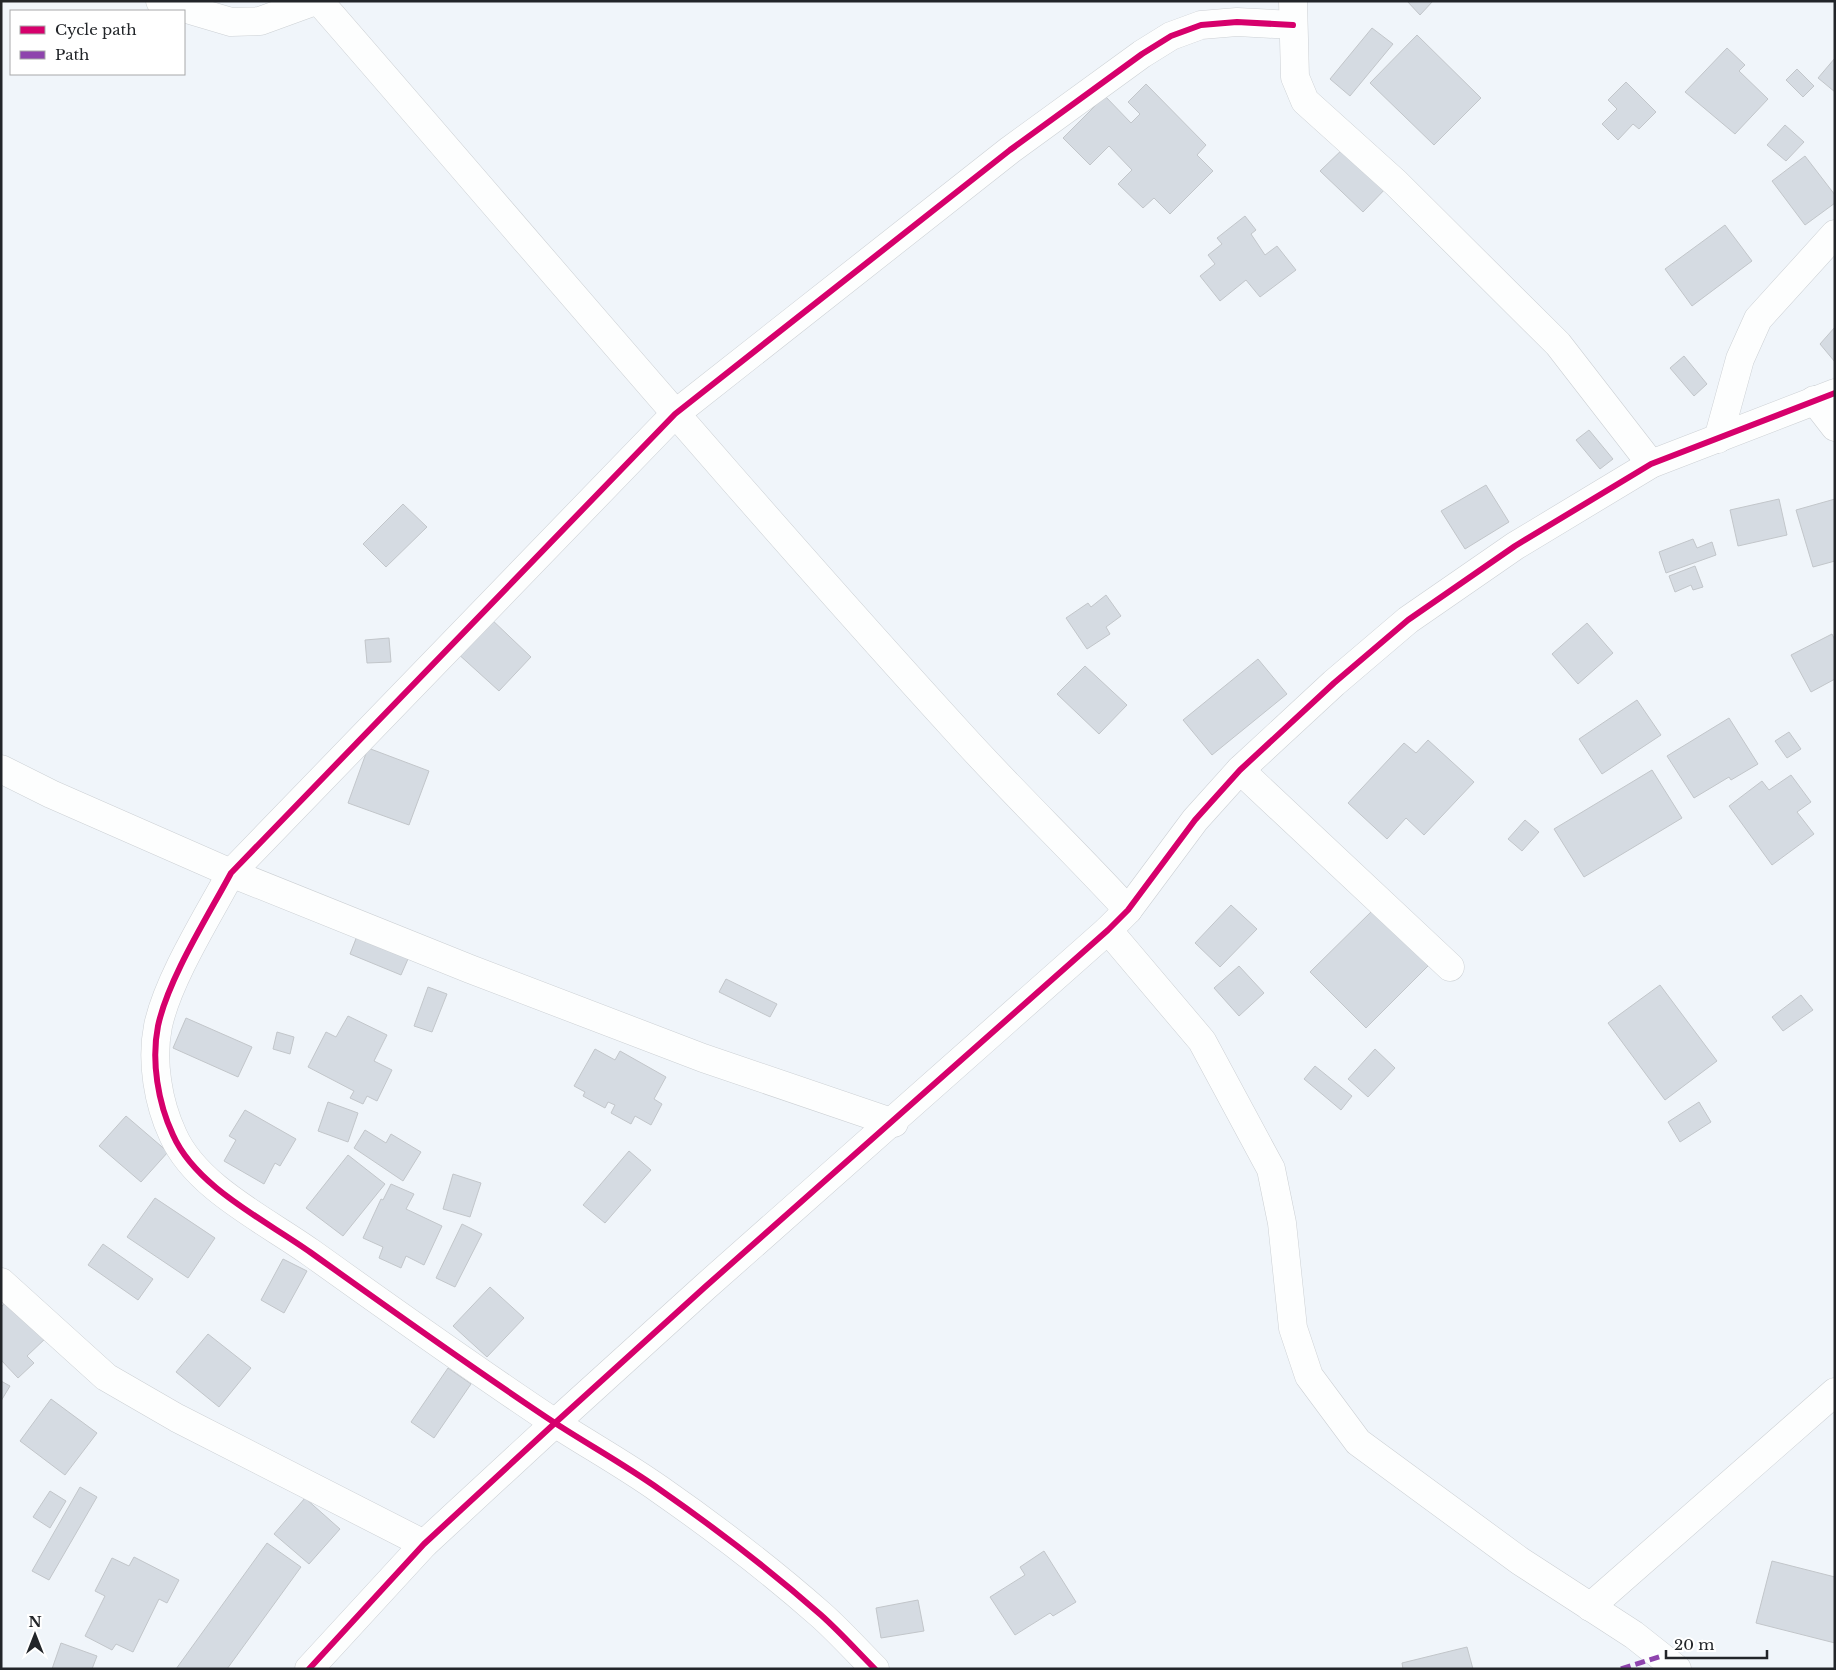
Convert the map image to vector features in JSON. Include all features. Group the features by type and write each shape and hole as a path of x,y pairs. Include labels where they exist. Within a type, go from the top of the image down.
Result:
{"street":[{"path":"160,1 231,22 260,21 314,1"},
{"path":"319,1 602,327 675,414 958,733 1128,910"},
{"path":"875,1669 822,1616 742,1549 657,1487 555,1423 401,1319 308,1250 231,1199 188,1162 173,1136 159,1086 156,1057 158,1026 167,998 192,944 231,873 675,414 1010,150 1156,45 1171,36 1201,25 1237,22 1293,13 1295,77 1305,102 1396,183 1558,344 1651,464"},
{"path":"1718,439 1740,359 1758,319 1835,234"},
{"path":"309,1669 424,1544 705,1287 894,1123 1108,930 1128,910 1195,820 1240,770 1334,683 1408,620 1515,546 1651,464 1824,396 1835,427"},
{"path":"1,768 51,794 231,873 470,969 693,1055 894,1123"},
{"path":"1240,770 1450,967"},
{"path":"1108,930 1202,1041 1271,1169 1282,1223 1293,1328 1309,1376 1358,1442 1520,1561 1634,1634 1677,1669"},
{"path":"1,1282 106,1378 177,1418 424,1544"},
{"path":"1590,1606 1835,1392"}],"building":[{"path":"1407,1 1433,1 1420,15"},
{"path":"1372,28 1393,44 1350,96 1330,79"},
{"path":"1417,35 1481,98 1434,145 1370,83"},
{"path":"1727,48 1745,65 1739,71 1768,99 1735,134 1685,92"},
{"path":"1835,58 1835,92 1818,78"},
{"path":"1797,69 1814,86 1803,97 1786,80"},
{"path":"1626,82 1656,112 1639,129 1633,124 1618,140 1602,124 1617,109 1608,100"},
{"path":"1146,84 1206,145 1197,155 1213,171 1170,214 1154,198 1143,208 1118,184 1132,170 1109,146 1090,165 1063,138 1105,96 1131,123 1140,114 1128,102"},
{"path":"1785,125 1804,142 1786,161 1767,145"},
{"path":"1347,145 1389,185 1363,212 1320,171"},
{"path":"1805,156 1835,195 1835,203 1805,225 1772,181"},
{"path":"1245,216 1256,230 1251,234 1265,255 1277,246 1296,270 1260,297 1246,280 1220,301 1200,276 1215,264 1208,255 1222,244 1217,238"},
{"path":"1725,225 1752,261 1692,306 1665,269"},
{"path":"1835,327 1835,362 1820,344"},
{"path":"1684,356 1707,384 1694,396 1670,368"},
{"path":"1589,430 1613,459 1600,469 1576,440"},
{"path":"1486,485 1509,522 1465,549 1441,511"},
{"path":"1779,499 1787,535 1738,546 1730,510"},
{"path":"1835,499 1835,561 1813,567 1796,510"},
{"path":"403,504 427,527 386,567 363,544"},
{"path":"1693,539 1697,548 1712,542 1716,555 1666,573 1659,552"},
{"path":"1695,566 1703,587 1693,590 1691,585 1675,592 1669,576"},
{"path":"1106,595 1121,616 1106,627 1110,634 1087,649 1066,618 1088,603 1091,607"},
{"path":"489,617 531,657 499,691 456,652"},
{"path":"1587,623 1613,653 1578,684 1552,654"},
{"path":"1832,634 1835,640 1835,679 1811,692 1791,655"},
{"path":"389,638 391,662 367,663 365,640"},
{"path":"1258,659 1287,694 1212,755 1183,720"},
{"path":"1085,666 1127,705 1099,734 1057,694"},
{"path":"1637,700 1661,735 1602,774 1579,739"},
{"path":"1729,718 1758,764 1731,780 1729,777 1694,798 1667,756"},
{"path":"1789,732 1801,749 1787,758 1775,741"},
{"path":"1428,740 1474,782 1424,835 1406,818 1387,839 1348,803 1404,743 1416,753"},
{"path":"368,748 429,771 409,825 348,803"},
{"path":"1652,770 1682,818 1584,877 1554,829"},
{"path":"1791,775 1811,802 1797,812 1814,834 1772,865 1729,806 1762,781 1769,790"},
{"path":"1525,820 1539,832 1522,851 1508,839"},
{"path":"1231,905 1257,929 1220,967 1195,943"},
{"path":"1373,910 1428,966 1366,1028 1310,972"},
{"path":"359,931 411,952 401,975 350,954"},
{"path":"1239,966 1264,993 1239,1016 1214,988"},
{"path":"726,979 777,1004 770,1017 719,992"},
{"path":"1660,985 1717,1061 1665,1100 1608,1023"},
{"path":"428,987 447,994 432,1032 414,1026"},
{"path":"1801,995 1813,1010 1783,1031 1772,1017"},
{"path":"348,1016 387,1035 374,1061 392,1070 377,1101 367,1096 363,1104 350,1098 354,1091 308,1067 326,1032 336,1037"},
{"path":"186,1018 252,1047 238,1077 173,1048"},
{"path":"277,1032 294,1037 290,1054 273,1049"},
{"path":"595,1049 615,1060 620,1051 666,1077 654,1099 662,1104 651,1125 635,1116 631,1124 611,1113 615,1105 608,1102 605,1108 583,1096 585,1092 574,1086"},
{"path":"1375,1049 1395,1068 1368,1097 1348,1079"},
{"path":"1315,1066 1352,1096 1341,1110 1304,1079"},
{"path":"328,1102 358,1113 348,1142 318,1131"},
{"path":"1699,1102 1711,1122 1680,1142 1668,1122"},
{"path":"245,1110 296,1139 280,1166 275,1163 264,1184 224,1161 236,1140 229,1136"},
{"path":"126,1116 168,1152 141,1182 99,1146"},
{"path":"365,1130 386,1143 391,1134 421,1152 403,1181 354,1148"},
{"path":"629,1151 651,1170 605,1223 583,1205"},
{"path":"348,1155 385,1184 343,1236 306,1208"},
{"path":"453,1174 481,1183 470,1217 443,1209"},
{"path":"391,1184 414,1194 406,1209 442,1226 424,1265 406,1256 401,1268 379,1258 383,1247 363,1238 381,1199 383,1200"},
{"path":"155,1198 215,1238 188,1278 127,1237"},
{"path":"462,1224 482,1234 455,1287 436,1278"},
{"path":"103,1244 153,1279 138,1300 88,1265"},
{"path":"283,1259 307,1271 284,1313 261,1300"},
{"path":"490,1287 524,1318 487,1357 453,1326"},
{"path":"11,1298 47,1337 27,1356 34,1363 18,1378 1,1360 1,1307"},
{"path":"208,1334 251,1368 219,1407 176,1372"},
{"path":"448,1368 471,1384 434,1438 411,1422"},
{"path":"1,1381 10,1386 1,1401"},
{"path":"51,1399 97,1433 65,1475 20,1441"},
{"path":"80,1487 97,1497 49,1580 32,1571"},
{"path":"50,1491 66,1501 50,1528 33,1517"},
{"path":"305,1498 340,1529 309,1564 274,1534"},
{"path":"267,1543 301,1567 227,1669 176,1669"},
{"path":"1044,1551 1076,1602 1053,1616 1050,1613 1015,1635 990,1597 1025,1575 1020,1567"},
{"path":"134,1557 179,1580 167,1603 159,1599 133,1652 116,1644 112,1650 85,1636 105,1596 95,1591 112,1558 129,1566"},
{"path":"1772,1561 1835,1577 1835,1643 1756,1623"},
{"path":"918,1600 924,1631 881,1638 876,1608"},
{"path":"61,1643 97,1656 92,1669 52,1669"},
{"path":"1467,1647 1473,1669 1403,1669 1402,1663"}],"marked path":[{"path":"1621,1669 1662,1656"}],"cycle path":[{"path":"875,1669 835,1628 802,1598 701,1519 646,1480 555,1423 493,1381 310,1252 253,1215 233,1201 198,1171 184,1154 173,1135 163,1109 157,1082 155,1053 158,1026 170,988 179,968 231,873 675,414 1010,150 1142,54 1171,36 1201,25 1237,22 1293,25"},
{"path":"309,1669 424,1544 705,1287 1108,930 1128,910 1195,820 1240,770 1334,683 1408,620 1515,546 1651,464 1835,393"}]}
